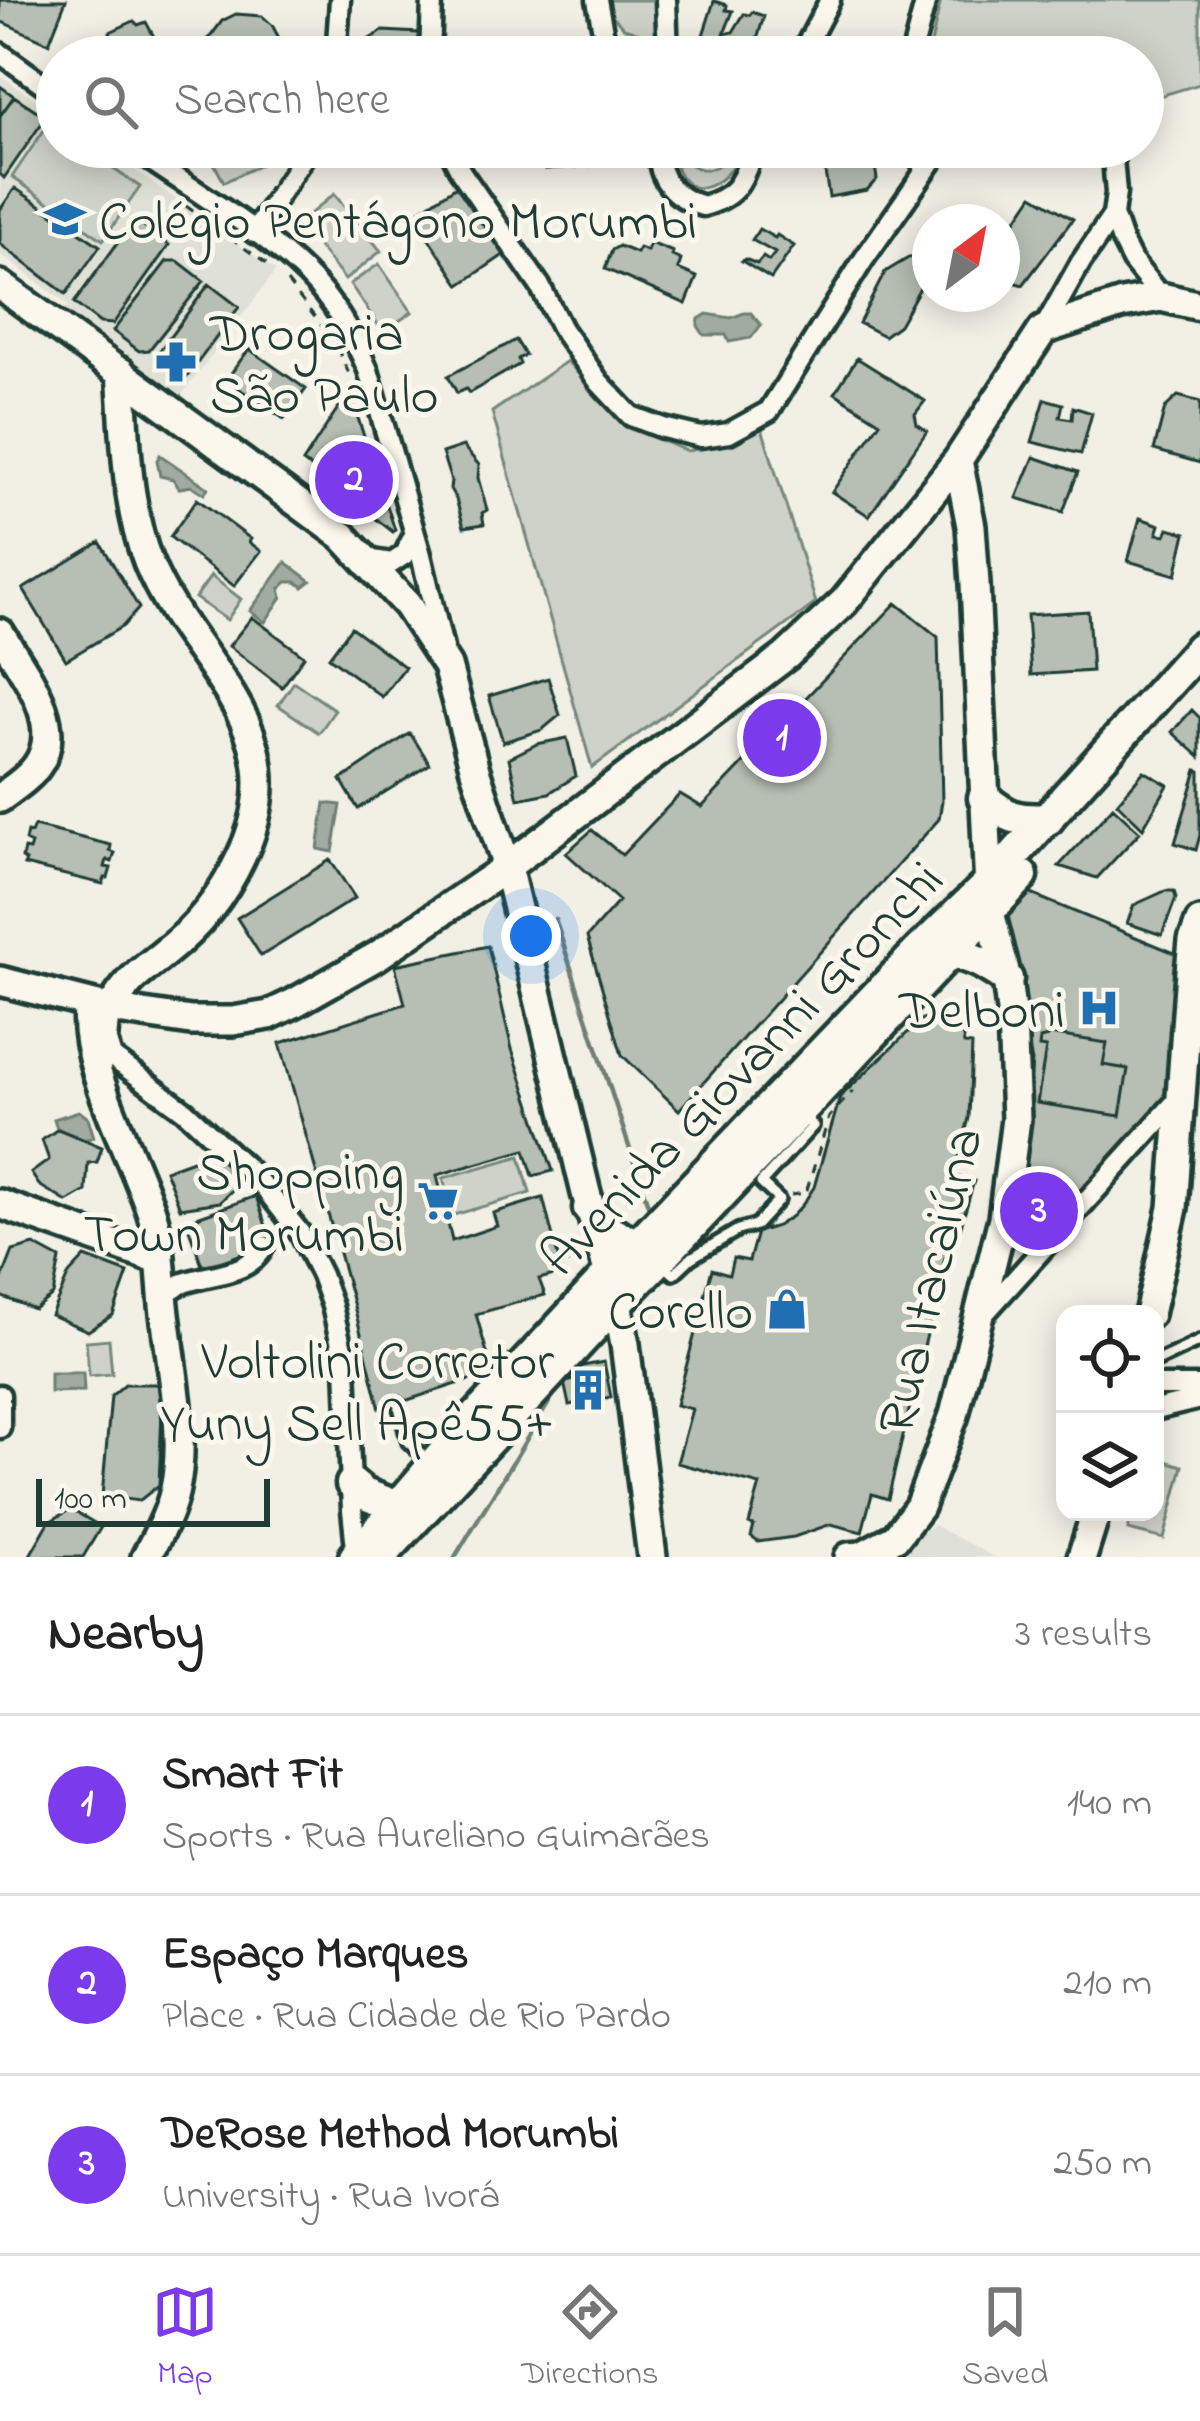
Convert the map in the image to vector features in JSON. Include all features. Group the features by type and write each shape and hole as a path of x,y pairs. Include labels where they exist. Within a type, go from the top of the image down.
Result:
{"main road":[{"name":"Avenida Giovanni Gronchi","path":"989,898 1048,819 1200,648"},
{"name":"Avenida Giovanni Gronchi","path":"653,1255 1200,674"},
{"path":"984,798 1021,821 1048,819"},
{"path":"934,952 989,966 1007,980"},
{"name":"Avenida Giovanni Gronchi","path":"653,1255 800,1112 934,952"},
{"path":"592,1236 610,1231 653,1255"},
{"name":"Avenida Giovanni Gronchi","path":"592,1236 653,1255"},
{"name":"Avenida Giovanni Gronchi","path":"362,1556 592,1236"},
{"name":"Avenida Giovanni Gronchi","path":"362,1556 592,1236"},
{"path":"352,1484 364,1494 397,1506"}],"street":[{"path":"337,36 340,0"},
{"path":"431,36 432,0"},
{"path":"597,0 604,36"},
{"path":"666,0 667,36"},
{"path":"811,36 830,0"},
{"path":"917,36 926,0"},
{"path":"0,53 36,79"},
{"path":"150,168 254,233 307,275 336,310 368,370 394,452 475,770 507,867 592,1236 625,1344 654,1555"},
{"path":"254,233 296,168"},
{"path":"458,168 599,382 631,416 701,437 729,433 769,411 927,169"},
{"path":"659,168 678,197 703,206 736,189 746,168"},
{"path":"0,981 99,1006 191,1021 269,1015 377,956 507,867 786,656 844,602 958,460 1042,330 1113,215 1114,168"},
{"path":"1113,215 1132,262 1161,297"},
{"path":"0,285 343,536 407,605 447,666"},
{"path":"1042,330 1122,304 1161,297 1200,306"},
{"path":"121,372 131,494 140,539 161,590 244,714 260,780 243,855 212,908 86,1019 87,1039 104,1060 185,1111 254,1175 300,1234 332,1306 346,1366 352,1510 362,1556"},
{"name":"Rua Itacaiúna","path":"850,1557 896,1537 919,1507 954,1414 1003,1218 1016,1119 1012,1019 989,898 971,526 958,460"},
{"path":"915,513 945,515 971,526"},
{"path":"366,560 392,563 404,555 414,535"},
{"path":"0,633 48,730 38,766 0,798"},
{"path":"1151,1305 1174,1208 1191,956 1200,922"},
{"path":"104,1060 152,1214 179,1454 171,1504 146,1557"},
{"path":"976,1322 1181,1096"},
{"path":"0,1204 159,1260"},
{"path":"163,1294 181,1284 245,1266 260,1256 264,1246"},
{"path":"1164,1386 1200,1386"},
{"path":"0,1395 0,1428"},
{"path":"1164,1408 1200,1399"},
{"path":"1082,1557 1093,1521"}],"lane":[{"path":"653,1255 674,1274 691,1258 756,1225 779,1200 761,1183 813,1126 800,1112"},
{"path":"1164,1358 1200,1341"},
{"path":"398,1403 408,1442 427,1460"}],"path":[{"path":"176,199 276,271 300,294 335,342 354,384"},
{"path":"783,1198 806,1193 830,1117 853,1091"},
{"path":"560,1265 592,1236"}],"shaded area":[{"path":"598,0 670,0 670,36 649,36 624,28"},
{"path":"941,0 1200,0 1200,84 1164,95 1164,36 933,36"},
{"path":"0,75 36,100 36,168 132,168 276,271 181,396 63,313 68,305 0,254"},
{"path":"36,142 36,168 112,168 140,187 103,240 12,177"},
{"path":"216,168 253,168 224,182"},
{"path":"677,168 698,168 730,168 712,185 695,187"},
{"path":"334,194 381,251 345,280 299,223"},
{"path":"379,264 412,312 383,332 350,284"},
{"path":"751,313 761,325 751,338 729,342 726,335 704,335 698,326 707,314 731,318"},
{"path":"567,361 626,427 687,451 734,443 762,428 816,603 592,768 492,412"},
{"path":"160,455 208,488 204,494 192,486 179,488 173,479 160,476"},
{"path":"286,562 311,581 303,587 287,582 265,622 250,611"},
{"path":"211,576 241,599 227,620 195,598"},
{"path":"294,682 335,710 319,733 278,705"},
{"path":"325,803 341,805 333,852 318,849"},
{"path":"79,1111 88,1118 94,1137 63,1146 54,1119"},
{"path":"520,1156 530,1193 454,1215 443,1178"},
{"path":"1023,1180 1083,1191 1016,1257 1008,1246"},
{"path":"109,1339 112,1374 89,1376 86,1341"},
{"path":"50,1373 83,1373 84,1391 50,1392"},
{"path":"1164,1461 1183,1466 1164,1539 1128,1530 1130,1521 1164,1521"},
{"path":"933,1525 994,1557 884,1557"}],"building":[{"path":"0,0 66,0 52,36 36,37 0,21"},
{"path":"714,1 733,11 724,34 733,32 744,14 764,16 758,36 703,36"},
{"path":"236,14 262,16 278,36 211,36 222,21"},
{"path":"134,21 138,25 146,22 154,36 111,36 110,32"},
{"path":"383,31 419,36 375,36"},
{"path":"0,86 14,96 0,116"},
{"path":"14,96 36,110 36,132 4,178 0,174 0,116"},
{"path":"824,168 875,168 877,179 867,190 829,197"},
{"path":"458,185 505,254 460,285 413,215"},
{"path":"15,188 100,246 66,294 0,244 0,210"},
{"path":"1033,195 1073,219 1023,285 1020,284 1020,214"},
{"path":"135,219 169,245 113,324 100,323 74,303"},
{"path":"759,229 794,246 771,279 742,261 757,264 763,257 769,261 775,253 752,240"},
{"path":"650,243 673,252 681,260 678,269 697,277 686,304 605,269 612,250 619,246 636,253 639,248 647,251"},
{"path":"912,258 912,302 899,325 884,336 859,323 885,272"},
{"path":"167,261 178,261 204,281 149,350 139,351 113,331"},
{"path":"209,284 239,307 184,381 156,360"},
{"path":"516,340 525,355 518,359 520,364 469,393 466,389 457,393 448,376"},
{"path":"249,349 306,389 284,419 226,380"},
{"path":"857,358 925,401 915,414 917,424 927,431 869,516 832,492 880,422 835,393"},
{"path":"349,391 395,530 393,532 303,462"},
{"path":"1178,396 1200,402 1200,463 1154,450 1165,408"},
{"path":"1045,399 1063,404 1060,417 1072,419 1073,407 1092,413 1081,454 1032,442"},
{"path":"463,446 479,465 487,510 482,513 484,524 464,527 442,453"},
{"path":"1034,457 1078,472 1063,512 1017,498"},
{"path":"197,499 261,551 234,586 170,537"},
{"path":"1140,518 1160,525 1157,534 1166,535 1169,528 1186,533 1176,575 1128,561"},
{"path":"100,542 139,608 123,626 66,660 23,589"},
{"path":"896,603 938,637 939,819 679,1110 622,1055 587,937 619,901 566,853 592,830 622,855 680,794 702,807"},
{"path":"1088,611 1092,671 1031,675 1027,615"},
{"path":"252,617 304,656 282,687 229,646"},
{"path":"351,627 405,667 382,697 329,657"},
{"path":"548,678 560,715 542,730 503,742 489,696"},
{"path":"1192,710 1200,718 1200,757 1172,732"},
{"path":"410,733 430,764 358,809 341,780"},
{"path":"567,738 576,776 549,793 518,799 509,758 537,744"},
{"path":"1197,770 1200,835 1196,850 1175,843"},
{"path":"1144,771 1168,785 1143,828 1117,803"},
{"path":"1113,807 1140,832 1097,878 1059,866"},
{"path":"34,826 111,845 115,853 105,867 111,868 108,878 103,884 24,865 24,849 29,850 31,844 25,841 27,832"},
{"path":"330,860 355,898 261,956 237,918"},
{"name":"Delboni","path":"1024,891 1182,956 1174,1093 1083,1191 1023,1180 1032,1061 998,921"},
{"path":"1174,891 1176,898 1162,935 1127,923 1134,905"},
{"path":"488,946 512,1049 553,1171 533,1176 525,1150 437,1175 452,1241 497,1226 493,1213 543,1198 562,1273 539,1279 545,1295 476,1314 491,1367 485,1375 380,1409 280,1043 405,1004 395,965"},
{"path":"937,1015 950,1019 962,1032 964,1044 972,1045 969,1118 954,1176 974,1181 951,1260 945,1258 888,1499 872,1494 862,1532 831,1524 794,1537 758,1542 751,1537 754,1526 749,1524 760,1485 677,1463 692,1409 676,1405 712,1269 729,1274 733,1258 749,1261 757,1232 777,1226 803,1204 814,1187 840,1097 922,1019"},
{"path":"1049,1034 1107,1043 1103,1065 1128,1069 1120,1116 1037,1103 1046,1048 1039,1047 1040,1039"},
{"path":"58,1129 102,1147 97,1162 88,1163 86,1191 67,1202 39,1185 31,1173 49,1160 42,1140"},
{"path":"220,1150 234,1188 220,1202 180,1208 165,1170"},
{"path":"256,1196 269,1235 254,1250 203,1268 186,1221"},
{"path":"34,1245 60,1259 53,1295 34,1309 0,1296 0,1284 13,1251"},
{"path":"85,1257 128,1273 113,1315 88,1331 51,1315 69,1274"},
{"name":"Voltolini Corretor Yuny Sell Apê55+","path":"604,1362 611,1397 569,1405 564,1382 576,1380 575,1372 583,1366"},
{"path":"125,1384 163,1384 159,1485 139,1501 102,1496 111,1396"},
{"path":"71,1509 101,1527 83,1557 29,1557 49,1522"}],"waterway":[{"path":"555,919 650,1211"},
{"path":"455,1557 562,1381"}],"place":[{"name":"Colégio Pentágono Morumbi","path":"65,219"},
{"name":"Drogaria São Paulo","path":"176,362"},
{"name":"Espaço Marques","path":"354,480"},
{"name":"Smart Fit","path":"782,738"},
{"name":"Delboni","path":"1099,1008"},
{"name":"Shopping Town Morumbi","path":"438,1201"},
{"name":"DeRose Method Morumbi","path":"1039,1211"},
{"name":"Corello","path":"787,1309"},
{"name":"Voltolini Corretor Yuny Sell Apê55+","path":"588,1390"}]}
